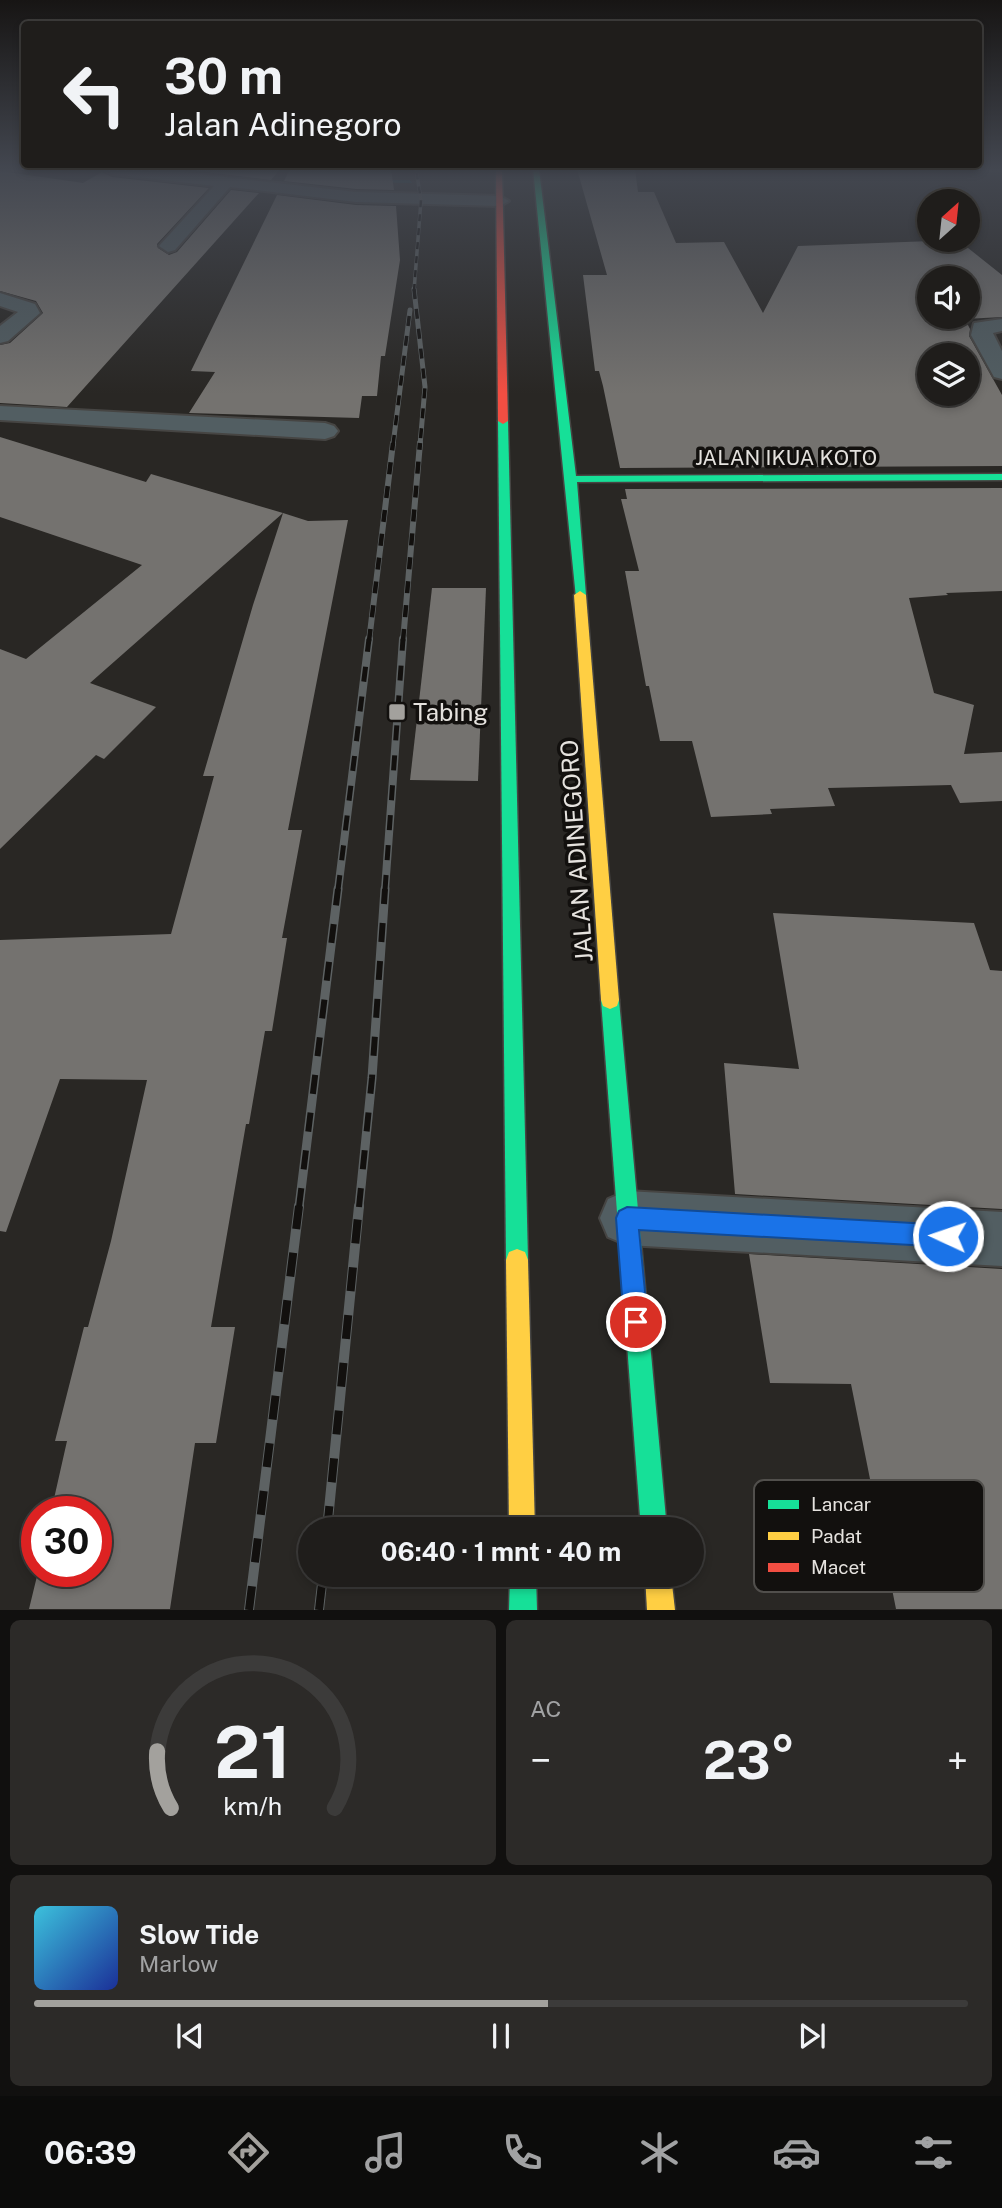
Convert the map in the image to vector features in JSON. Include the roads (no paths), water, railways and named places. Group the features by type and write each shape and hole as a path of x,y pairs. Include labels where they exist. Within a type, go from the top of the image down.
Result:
{"main road":[{"path":"501,244 522,1517"},
{"name":"JALAN ADINEGORO","path":"544,244 571,479 627,1218 653,1517"},
{"name":"JALAN IKUA KOTO","path":"571,479 1002,477"},
{"path":"523,1587 523,1609"},
{"path":"659,1587 661,1609"}],"street":[{"path":"0,299 28,308 30,313 0,336"},
{"path":"1002,325 982,328 982,335 1002,372"},
{"path":"0,413 325,431"},
{"path":"627,1218 1002,1239"}],"railway":[{"path":"414,290 418,244"},
{"path":"414,290 425,387 420,445"},
{"path":"393,445 410,310"},
{"path":"369,641 393,443"},
{"path":"403,641 420,443"},
{"path":"338,890 369,639"},
{"path":"385,890 403,639"},
{"path":"299,1207 338,889"},
{"path":"359,1207 372,1078 385,889"},
{"path":"249,1610 299,1206"},
{"path":"328,1517 359,1206"},
{"path":"319,1610 322,1587"}],"place":[{"name":"Tabing","path":"397,712"}]}
